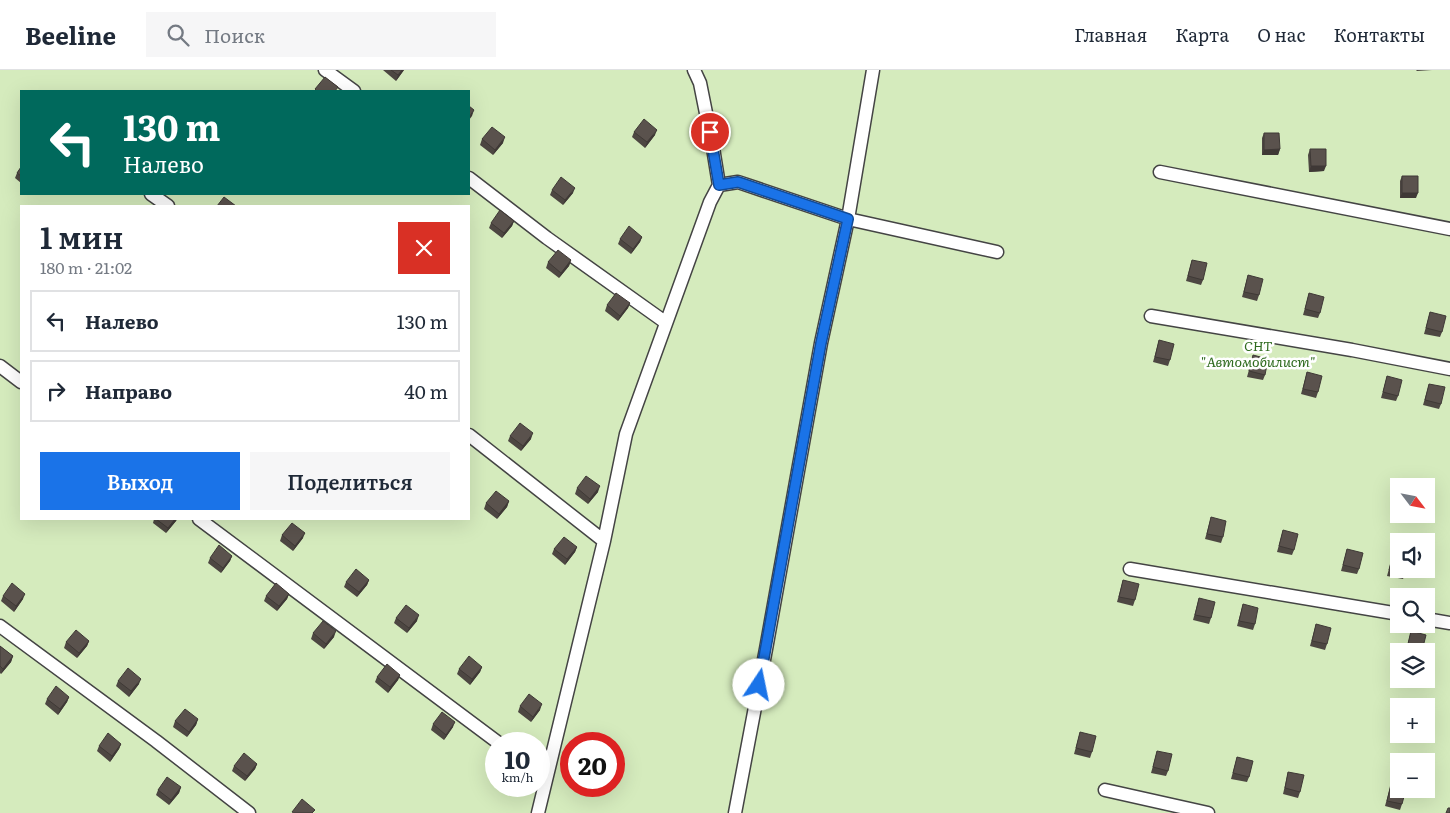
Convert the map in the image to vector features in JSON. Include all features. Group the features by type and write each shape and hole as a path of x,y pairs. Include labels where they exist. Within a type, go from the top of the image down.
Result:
{"lane":[{"path":"325,70 353,90"},
{"path":"550,746 604,541 626,434 710,202 719,185 700,83 694,70"},
{"path":"735,813 821,343 848,219 873,70"},
{"path":"1160,172 1450,229"},
{"path":"470,179 547,238 666,322"},
{"path":"719,185 738,182 848,219 997,252"},
{"path":"152,195 167,205"},
{"path":"1151,316 1352,350 1450,369"},
{"path":"0,366 20,381"},
{"path":"470,436 604,541"},
{"path":"200,520 485,733"},
{"path":"1130,568 1390,612"},
{"path":"1435,620 1450,623"},
{"path":"0,626 156,741 249,813"},
{"path":"1105,790 1208,813"},
{"path":"538,813 540,797"}],"green space":[{"name":"СНТ \"Автомобилист\"","path":"0,70 1450,70 1450,813 0,813"}],"building":[{"path":"391,70 402,70 398,75"},
{"path":"325,77 338,87 336,90 315,89"},
{"path":"470,107 474,110 470,116"},
{"path":"644,119 657,130 647,142 634,132"},
{"path":"492,127 505,137 495,150 482,139"},
{"path":"1264,133 1279,133 1280,149 1264,150"},
{"path":"1310,149 1326,149 1326,166 1311,166"},
{"path":"1402,176 1418,176 1418,193 1402,193"},
{"path":"561,177 575,188 565,200 552,190"},
{"path":"224,197 235,205 218,205"},
{"path":"500,210 514,221 504,233 491,223"},
{"path":"629,226 642,237 633,249 620,239"},
{"path":"558,250 571,260 561,273 548,262"},
{"path":"1192,260 1207,263 1203,280 1188,276"},
{"path":"1248,275 1263,279 1259,295 1244,292"},
{"path":"616,293 630,303 620,316 607,305"},
{"path":"1309,293 1324,297 1320,313 1305,309"},
{"path":"1430,312 1446,316 1442,332 1426,328"},
{"path":"1159,340 1174,344 1170,360 1155,357"},
{"path":"1253,355 1268,359 1265,375 1249,371"},
{"path":"1307,372 1322,376 1318,392 1303,389"},
{"path":"1387,376 1402,380 1398,396 1383,392"},
{"path":"1429,384 1445,387 1441,404 1425,400"},
{"path":"520,423 533,433 523,446 510,436"},
{"path":"586,476 600,486 590,499 577,488"},
{"path":"496,491 509,501 499,514 486,503"},
{"path":"1211,517 1226,521 1223,537 1207,534"},
{"path":"157,520 174,520 168,528"},
{"path":"292,523 305,533 295,546 282,535"},
{"path":"1283,530 1298,534 1294,550 1279,546"},
{"path":"564,537 577,547 567,559 554,549"},
{"path":"219,545 232,556 223,568 210,558"},
{"path":"1347,549 1363,553 1359,569 1343,565"},
{"path":"356,569 369,580 359,592 346,582"},
{"path":"1123,580 1139,584 1135,600 1119,597"},
{"path":"12,583 25,594 16,606 3,596"},
{"path":"276,583 289,594 279,606 266,596"},
{"path":"1199,598 1215,602 1211,618 1195,615"},
{"path":"1243,604 1258,608 1255,624 1239,621"},
{"path":"406,605 419,615 409,628 396,618"},
{"path":"323,621 336,631 326,644 313,633"},
{"path":"1316,624 1331,628 1327,644 1312,641"},
{"path":"76,630 89,641 79,653 66,642"},
{"path":"1411,633 1426,635 1424,643 1408,643"},
{"path":"0,646 13,656 3,669 0,666"},
{"path":"469,656 482,667 472,679 459,669"},
{"path":"387,664 400,675 390,687 377,677"},
{"path":"128,668 141,679 131,691 118,681"},
{"path":"56,686 69,697 60,709 47,699"},
{"path":"529,694 542,704 533,717 520,706"},
{"path":"185,709 198,719 189,732 175,721"},
{"path":"442,712 455,722 446,735 433,724"},
{"path":"1080,732 1096,736 1092,752 1076,748"},
{"path":"108,733 121,744 112,756 99,746"},
{"path":"1157,751 1172,754 1168,771 1153,767"},
{"path":"244,753 257,764 247,776 234,766"},
{"path":"1237,757 1253,761 1249,777 1233,773"},
{"path":"1288,772 1304,775 1300,792 1285,788"},
{"path":"167,777 181,787 171,800 158,790"},
{"path":"1390,788 1390,798 1404,798 1402,804 1387,801"},
{"path":"302,799 315,810 312,813 292,812"}],"route":[{"path":"710,132 719,185 738,182 848,219 821,343 759,685"}]}
